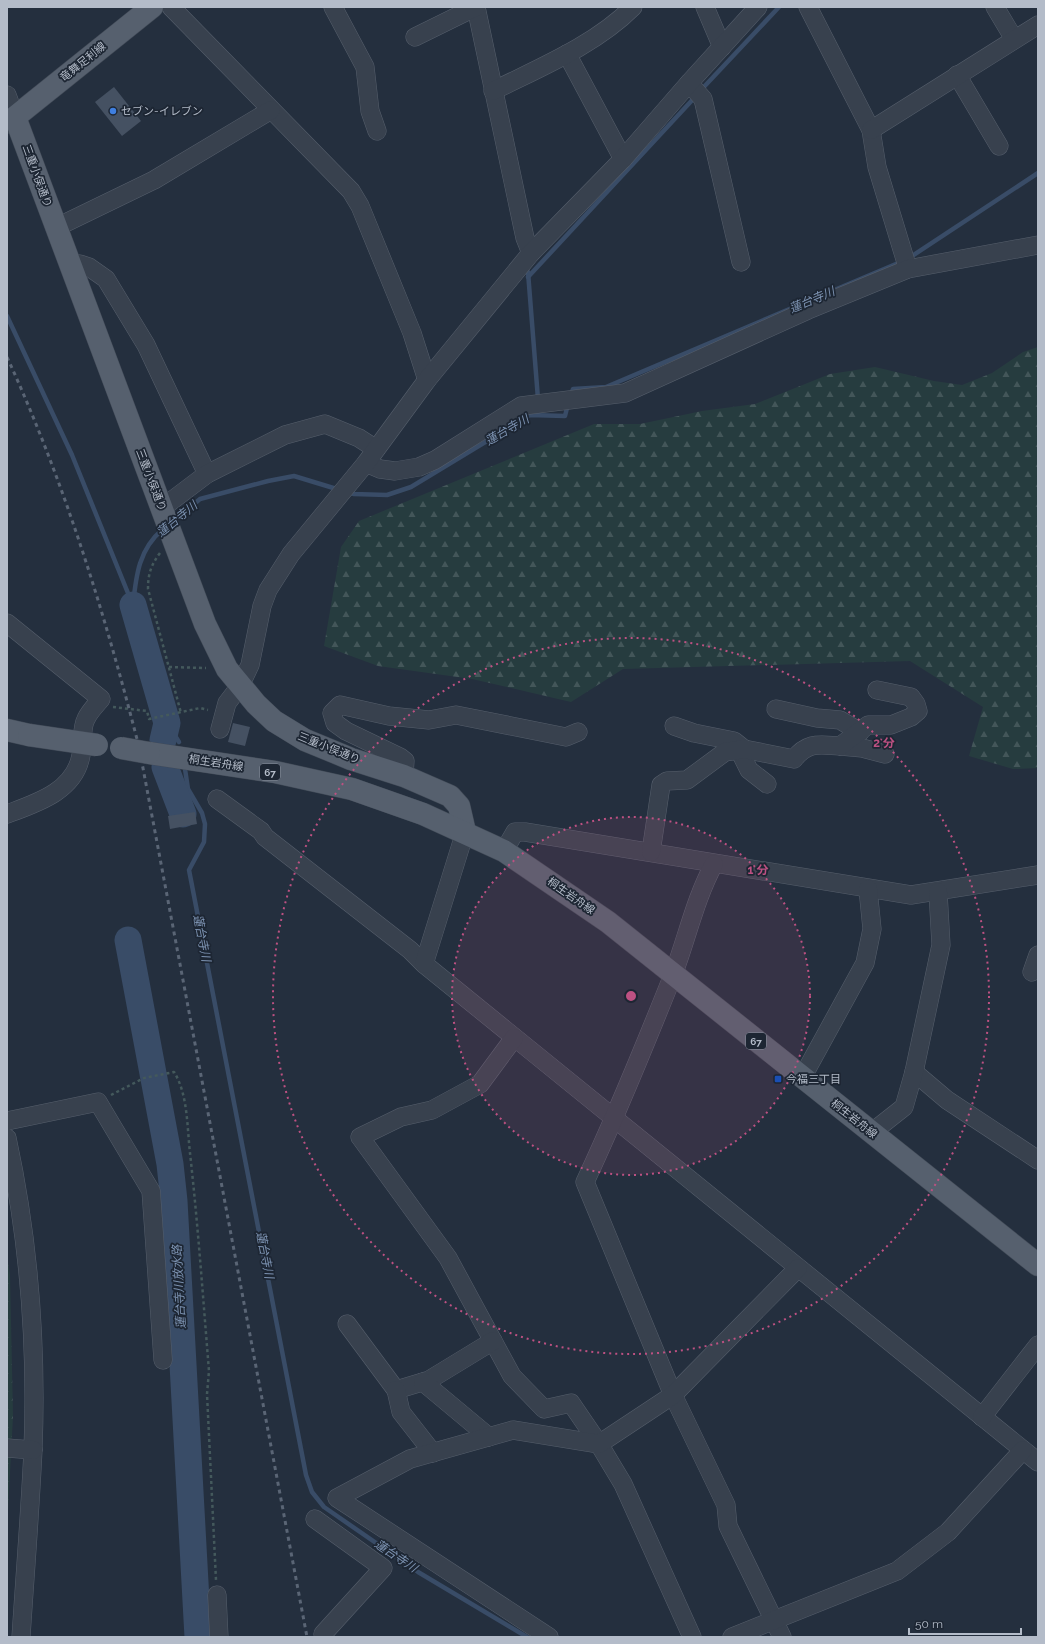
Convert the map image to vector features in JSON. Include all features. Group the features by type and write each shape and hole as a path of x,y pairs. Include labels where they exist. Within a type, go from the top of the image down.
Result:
{"main road":[{"name":"竜舞足利線","path":"11,121 152,7"},
{"name":"三重小俣通り","path":"11,121 71,265 105,360 163,512 167,544 227,669 240,686 274,721 305,740 351,759 404,776 440,790 456,801 464,821 465,832"},
{"name":"桐生岩舟線","path":"7,730 29,735 274,772 323,782 389,801 465,832 504,851 608,922 1038,1265"}],"street":[{"path":"171,7 351,191 360,206 412,333 427,380"},
{"path":"333,7 365,67 370,112 377,131"},
{"path":"415,37 476,7 525,238 531,253"},
{"path":"493,91 567,54 619,21 633,7"},
{"path":"705,7 722,47"},
{"path":"220,729 228,702 240,686 250,666 262,606 268,590 291,554 371,456 427,380 531,253 623,159 689,82 758,7"},
{"path":"808,7 871,130 877,167 908,269"},
{"path":"995,7 1014,39"},
{"path":"871,130 1038,24"},
{"path":"567,54 623,159"},
{"path":"957,75 999,146"},
{"path":"689,82 703,99 741,262"},
{"name":"三重小俣通り","path":"7,95 11,121"},
{"path":"55,228 154,180 271,110"},
{"path":"163,512 207,474 286,435 325,424 359,438 380,469 395,471 419,467 435,460 521,406 625,393 808,310 908,269 1038,245"},
{"path":"71,265 80,264 89,266 106,279 146,345 207,474"},
{"path":"7,623 101,699 85,719 81,757 72,779 62,788 36,803 7,814"},
{"path":"840,746 868,725 891,725 911,717 918,711 916,704 911,697 877,690"},
{"path":"404,776 405,761 400,757 346,731 335,723 332,713 340,705 389,716 429,720 456,715 566,737 578,732"},
{"path":"776,710 817,718 840,720 860,732"},
{"path":"674,726 694,733 734,741 741,750 749,770 767,784"},
{"path":"651,852 661,785 667,782 687,780 725,752 741,750 794,759 800,751 812,745 862,748 885,754"},
{"path":"217,800 261,831 265,837 410,950 424,964 514,1038 1038,1462"},
{"path":"424,964 465,832"},
{"path":"504,851 515,832 525,832 911,896 1038,876"},
{"path":"714,864 704,883 673,974 615,1119 584,1182 673,1395 726,1505 728,1526 782,1637"},
{"path":"802,1078 865,963 872,929 868,889"},
{"path":"871,1133 904,1107 914,1072 942,945 938,892"},
{"path":"1032,972 1038,955"},
{"path":"514,1038 480,1084 432,1110 401,1117 360,1137 448,1258 512,1376 544,1409 571,1403 599,1444 623,1484 692,1637"},
{"path":"914,1072 947,1100 1038,1160"},
{"path":"7,1121 98,1102 151,1191 163,1360"},
{"path":"7,1138 17,1184 25,1242 31,1302 34,1394 33,1450 21,1637"},
{"path":"549,1637 337,1498 410,1459 513,1430 599,1444 673,1395 798,1268"},
{"path":"347,1324 396,1390 401,1412 433,1452"},
{"path":"396,1390 423,1382 493,1341"},
{"path":"982,1417 1038,1345"},
{"path":"423,1382 489,1437"},
{"path":"7,1448 33,1450"},
{"path":"733,1637 897,1571 948,1532 1023,1450"},
{"path":"315,1519 382,1568 323,1634 324,1637"},
{"path":"217,1595 219,1637"}],"path":[{"path":"167,544 153,563 148,575 148,589 169,667 179,713"},
{"path":"169,667 213,668"},
{"path":"101,699 115,708 147,712 149,719 200,708 210,710"},
{"path":"98,1102 144,1078 174,1072 178,1078 184,1100 196,1211 209,1372 207,1394 217,1595"}],"green space":[{"path":"1038,347 1038,768 1013,769 969,756 983,707 910,661 623,669 571,702 472,679 378,666 324,646 341,547 359,521 594,424 640,424 702,411 755,404 830,374 875,367 934,381 962,385 992,373 1023,352"},
{"path":"7,1256 10,1275 13,1416 7,1529"}],"building":[{"path":"114,87 141,121 122,136 95,102"},
{"path":"233,723 250,727 245,746 228,742"},
{"path":"195,812 197,824 170,829 168,816"}],"waterway":[{"path":"701,90 779,7"},
{"path":"528,277 696,96"},
{"name":"蓮台寺川","path":"909,258 1038,173"},
{"name":"蓮台寺川","path":"571,395 573,389 606,387 903,261"},
{"path":"528,272 538,399"},
{"path":"7,316 72,455 132,603"},
{"name":"蓮台寺川","path":"347,492 354,494 387,495 411,487 530,415 565,416 568,404"},
{"name":"蓮台寺川","path":"174,521 200,499 268,481 294,476 340,490"},
{"name":"蓮台寺川","path":"133,605 137,573 140,563 149,545 163,529"},
{"name":"蓮台寺川","path":"133,605 167,723 163,740"},
{"name":"蓮台寺川","path":"167,723 179,742"},
{"name":"蓮台寺川","path":"165,767 183,814"},
{"name":"蓮台寺川","path":"185,769 188,789 202,813 205,824 204,842 189,870 306,1475 312,1492 324,1507 418,1572 527,1637"},
{"name":"蓮台寺川放水路","path":"128,940 170,1164 174,1201 198,1637"}],"railway":[{"path":"7,357 47,452 82,549 112,647 139,747 307,1637"}],"place":[{"name":"セブン-イレブン","path":"113,111"},
{"name":"今福三丁目","path":"778,1079"}]}
